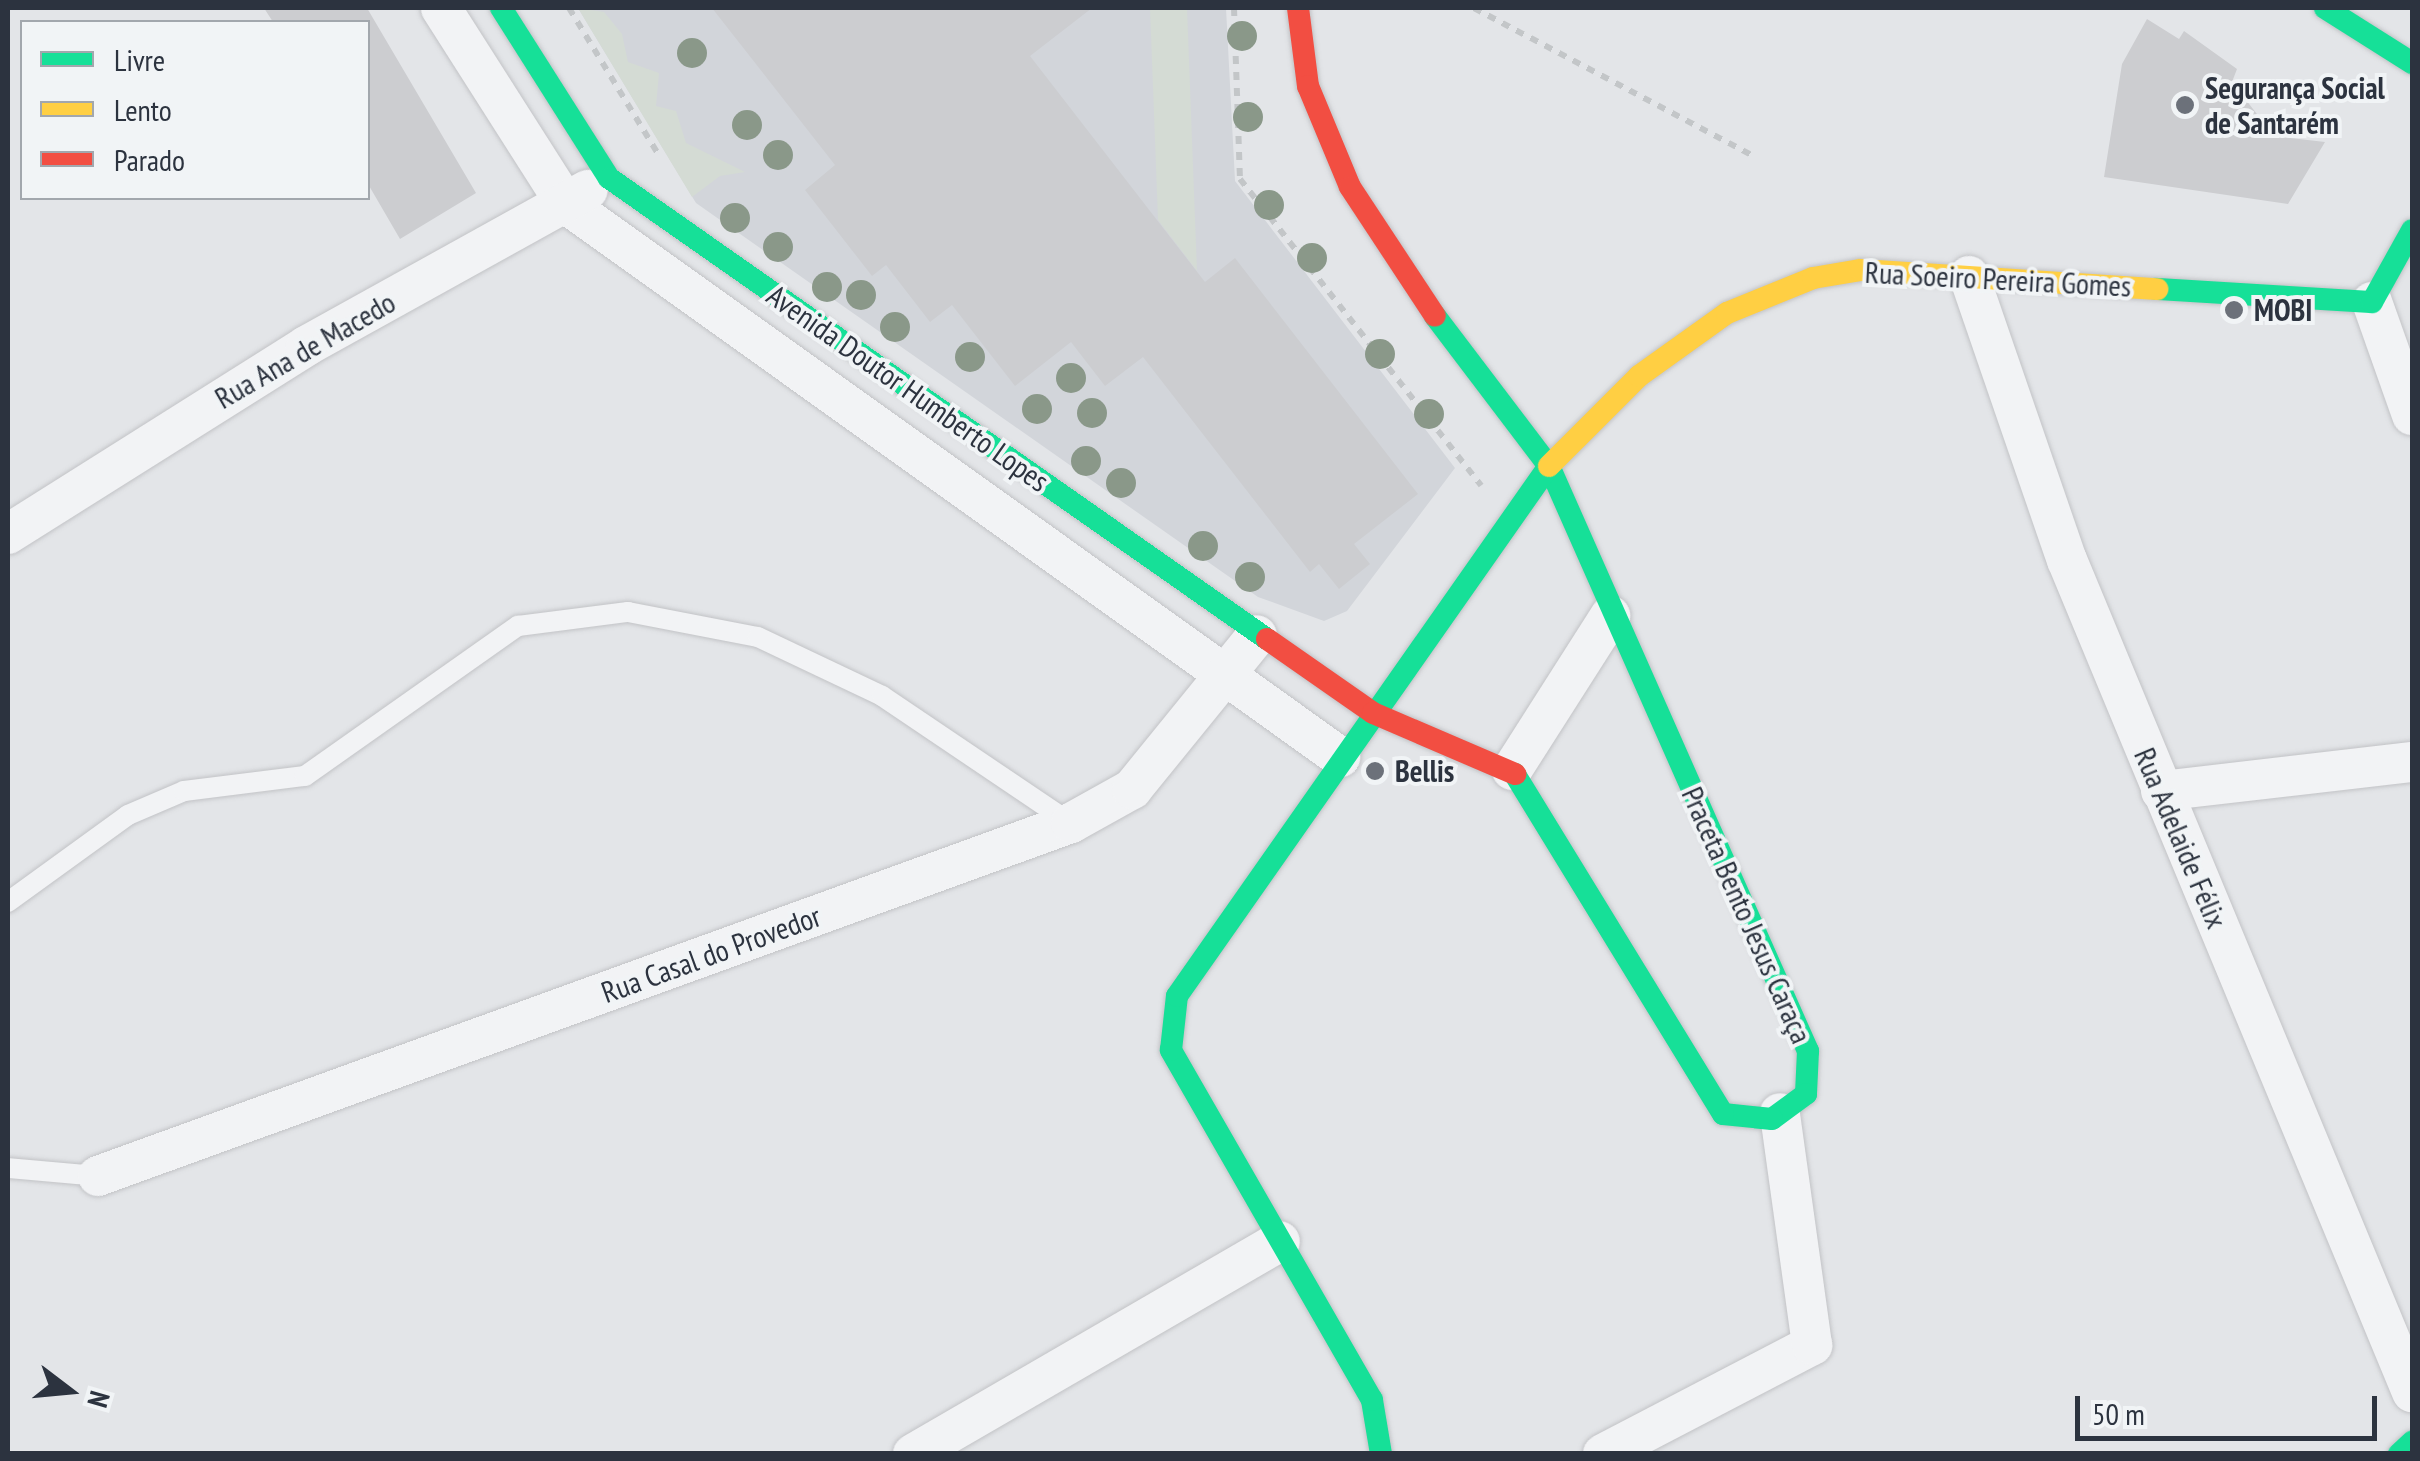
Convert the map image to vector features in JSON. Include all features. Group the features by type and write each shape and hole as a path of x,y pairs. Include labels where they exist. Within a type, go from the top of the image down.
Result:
{"street":[{"path":"441,8 565,203 1340,758"},
{"name":"Avenida Doutor Humberto Lopes","path":"501,8 609,178 1257,635 1373,712"},
{"name":"Praceta Bento Jesus Caraça","path":"1298,8 1308,86 1350,187 1400,271 1549,466 1610,616 1808,1050 1806,1094 1780,1114"},
{"path":"2326,8 2412,63"},
{"name":"Rua Ana de Macedo","path":"8,534 306,346 609,178"},
{"path":"2412,230 2372,302 2412,415"},
{"name":"Rua Soeiro Pereira Gomes","path":"1381,1454 1372,1400 1171,1050 1177,996 1340,758 1549,466 1639,376 1773,290 1861,270 2372,302"},
{"name":"Rua Adelaide Félix","path":"1969,276 1999,380 2161,791 2412,1392"},
{"path":"1512,770 1610,616"},
{"name":"Rua Casal do Provedor","path":"98,1176 1071,823 1132,789 1257,635"},
{"path":"1373,712 1512,770 1723,1114 1742,1123 1780,1114 1812,1345 1603,1454"},
{"path":"2161,791 2412,762"},
{"path":"913,1454 1280,1241"},
{"path":"2399,1454 2412,1442"}],"lane":[{"path":"8,902 128,816 184,791 305,776 518,626 628,612 758,637 847,679 1071,823"},
{"path":"8,1168 98,1176"}],"path":[{"path":"569,8 659,156"},
{"path":"1234,8 1240,180 1490,494"},
{"path":"1474,8 1755,157"}],"shaded area":[{"path":"578,8 1226,8 1235,181 1455,468 1347,611 1324,621 1258,597 696,203"},
{"path":"578,8 604,12 622,34 628,62 659,73 656,106 676,111 686,143 745,172 720,176 692,197"},
{"path":"1150,8 1187,8 1197,271 1158,220"}],"building":[{"path":"264,8 367,8 476,193 400,239 370,187 370,20 272,20"},
{"path":"712,8 1092,8 1030,56 1205,282 1235,258 1418,494 1354,544 1370,564 1339,589 1319,564 1310,572 1143,357 1105,386 1071,342 1015,386 952,305 930,322 886,265 872,276 805,190 835,165"},
{"name":"Segurança Social de Santarém","path":"2147,19 2179,39 2184,31 2237,69 2232,82 2274,136 2325,142 2288,204 2104,177 2122,64"}],"traffic: fast":[{"path":"501,8 609,178 1267,639"},
{"path":"2325,8 2412,63"},
{"path":"2157,289 2372,302 2412,230"},
{"path":"1435,316 1549,466 1808,1051 1806,1094 1772,1119 1723,1114 1515,774"},
{"path":"1381,1454 1372,1400 1171,1050 1177,996 1549,466"},
{"path":"2399,1454 2412,1442"}],"traffic: slow":[{"path":"1549,466 1639,376 1727,313 1813,278 1861,270 2157,289"}],"traffic: jam":[{"path":"1298,8 1308,86 1350,187 1435,316"},
{"path":"1267,639 1373,713 1515,774"}],"place":[{"name":"Segurança Social de Santarém","path":"2185,105"},
{"name":"MOBI","path":"2234,310"},
{"name":"Bellis","path":"1375,771"}]}
